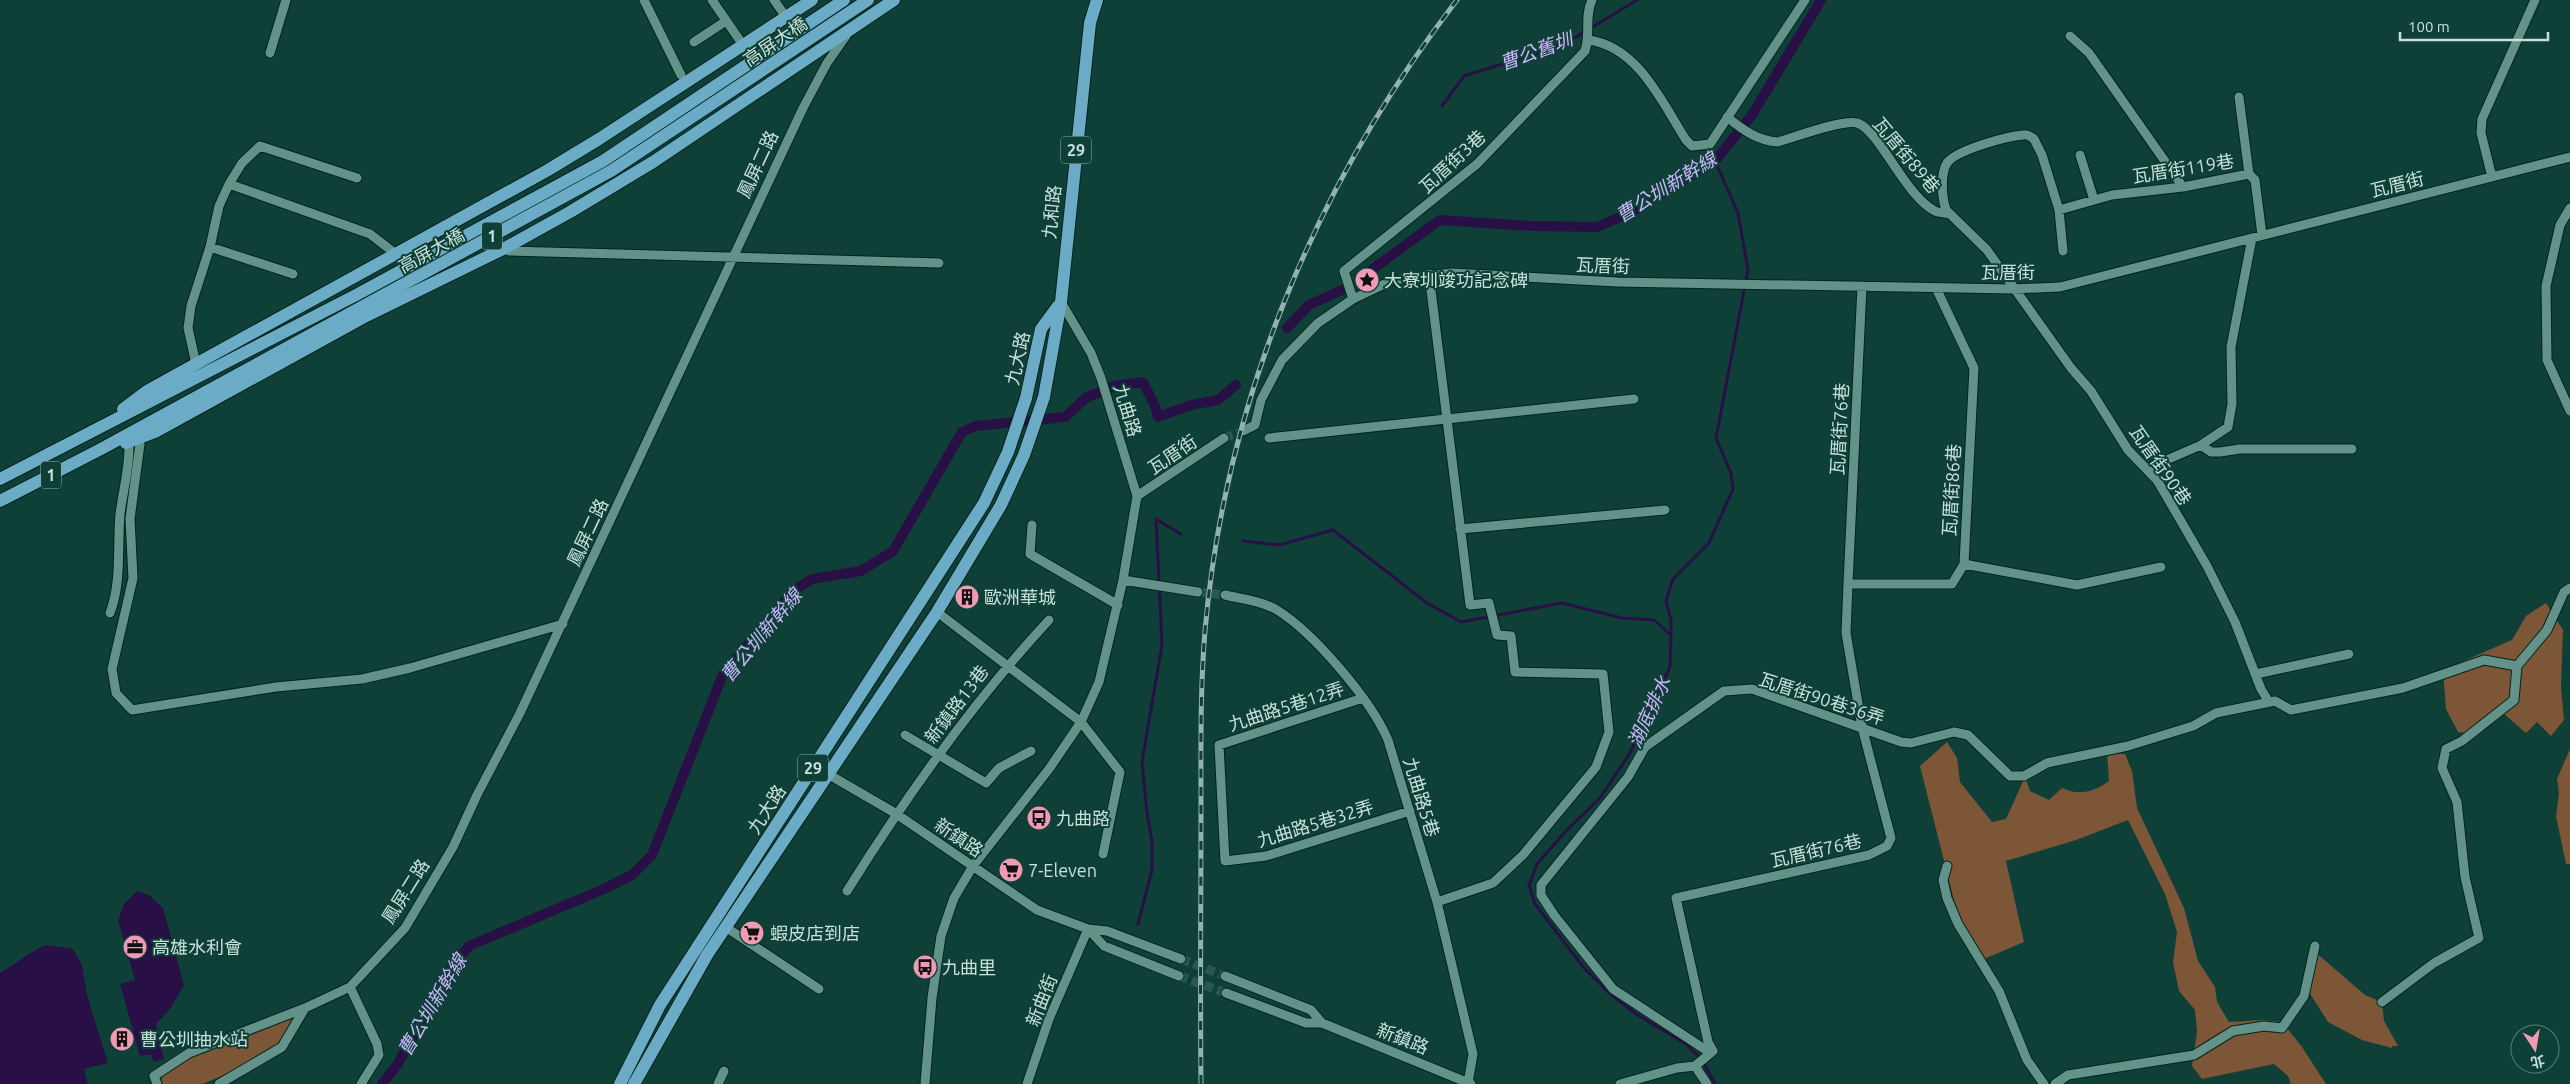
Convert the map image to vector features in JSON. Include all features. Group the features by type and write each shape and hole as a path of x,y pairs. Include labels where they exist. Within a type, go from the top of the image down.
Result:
{"main road":[{"name":"1","path":"396,254 599,139 812,0"},
{"name":"高屏大橋","path":"0,480 358,294 603,161 844,0"},
{"name":"高屏大橋","path":"0,501 101,449 611,171 868,0"},
{"name":"鳳屏二路","path":"366,316 505,248 653,162 894,0"},
{"name":"九和路","path":"1024,455 1044,397 1061,302 1090,23 1096,0"},
{"name":"高屏大橋","path":"93,431 147,391 396,254"},
{"name":"九大路","path":"620,1084 660,1005 984,503 1008,452 1026,398 1041,329 1061,302"},
{"name":"高屏大橋","path":"101,449 135,443 366,316"},
{"name":"九大路","path":"635,1083 706,955 727,928 936,612 1002,505 1024,455"}],"street":[{"path":"270,53 286,0"},
{"path":"644,0 681,74"},
{"path":"712,0 743,45"},
{"path":"774,0 786,17"},
{"path":"1592,0 1586,18 1589,37 1605,42 1623,54 1649,80 1692,146 1710,144 1730,119 1805,0"},
{"path":"2492,176 2481,133 2482,119 2535,0"},
{"path":"694,42 726,21"},
{"name":"鳳屏二路","path":"157,1084 154,1076 189,1053 304,1008 350,987 405,928 453,847 476,796 520,714 803,108 827,63 850,29"},
{"path":"2070,36 2089,53 2183,186"},
{"name":"瓦厝街3巷","path":"1352,299 1344,272 1477,164 1585,51 1589,37"},
{"path":"2239,97 2249,174"},
{"name":"瓦厝街89巷","path":"1730,119 1761,140 1778,142 1847,122 1856,122 1870,131 1897,173 1910,189 1935,212 1950,214"},
{"name":"瓦厝街89巷","path":"2013,289 1987,250 1950,214 1943,202 1944,173 1947,163 1953,158 1976,147 2023,135 2034,139 2059,210 2058,224 2063,251"},
{"path":"196,364 188,328 191,306 210,247 219,206 228,184 242,163 260,146 357,178"},
{"path":"2080,154 2094,200"},
{"name":"瓦厝街","path":"1243,431 1254,425 1261,400 1282,360 1318,323 1352,299 1393,280 1429,274 1452,273 1617,282 2039,289 2083,284 2252,238 2570,157"},
{"name":"瓦厝街119巷","path":"2059,210 2112,194 2183,186 2249,174 2256,180 2262,236"},
{"path":"228,184 370,234 396,254"},
{"path":"2570,208 2560,225 2546,286 2547,360 2570,411"},
{"path":"2146,469 2202,445 2228,427 2231,418 2232,347 2252,238"},
{"path":"210,247 293,274"},
{"path":"505,248 509,251 733,255 939,263"},
{"path":"1429,274 1470,606 1489,603 1497,635 1511,636 1516,672 1603,674 1609,732 1596,767 1524,855 1493,883 1438,902"},
{"name":"瓦厝街76巷","path":"1709,1052 1713,1051 1708,1042 1676,898 1869,856 1887,846 1891,838 1862,727 1846,633 1862,286"},
{"name":"瓦厝街86巷","path":"1936,288 1974,368 1964,564"},
{"name":"瓦厝街90巷","path":"2013,289 2071,368 2092,391 2128,450 2157,480 2207,566 2235,622 2269,702"},
{"name":"九曲路","path":"925,1084 932,998 941,936 954,898 973,866 1049,769 1080,722 1099,682 1123,580 1137,496 1101,378 1091,353 1061,302"},
{"path":"1269,438 1634,399"},
{"name":"瓦厝街","path":"1137,496 1224,438"},
{"path":"135,443 130,519 133,578 112,669 116,693 132,710 276,687 362,679 410,668 563,624"},
{"path":"110,613 117,594 120,514 130,457 135,443"},
{"path":"2202,445 2211,452 2240,449 2352,448"},
{"path":"1460,529 1665,510"},
{"path":"1032,525 1030,554 1118,605"},
{"path":"1848,584 1952,584 1964,564 2077,585 2161,567"},
{"path":"1123,580 1198,592"},
{"path":"2382,1002 2434,963 2479,938 2465,877 2457,802 2442,768 2446,749 2462,741 2514,700 2517,666 2547,630 2564,592 2570,588"},
{"name":"九曲路5巷","path":"1225,595 1259,603 1276,610 1311,638 1380,722 1388,740 1438,902 1474,1054 1469,1083"},
{"path":"936,612 1080,722 1120,772 1103,854"},
{"name":"新鎮路13巷","path":"847,891 895,813 938,755 1007,665 1049,620"},
{"path":"2256,674 2349,654"},
{"path":"2269,702 2279,702 2291,710 2403,688 2484,660 2517,666"},
{"name":"瓦厝街90巷36弄","path":"1709,1052 1612,989 1554,915 1541,895 1541,884 1628,777 1645,747 1724,691 1752,689 1901,742 1911,742 1954,732 1968,734 2010,776 2024,776 2047,763 2128,746 2192,726 2216,713 2269,702"},
{"name":"九曲路5巷12弄","path":"1219,745 1362,698"},
{"path":"905,736 986,783 999,768 1031,751"},
{"name":"九曲路5巷32弄","path":"1219,745 1225,861 1266,856 1410,811"},
{"name":"新鎮路","path":"814,766 895,813 1037,910 1088,929 1107,931 1181,959"},
{"path":"1947,866 1943,880 1947,898 1958,924 1999,991 2027,1060 2044,1084"},
{"path":"727,928 819,989"},
{"name":"新鎮路","path":"1088,929 1104,946 1179,976"},
{"name":"新曲街","path":"1027,1084 1049,1019 1088,929"},
{"path":"2055,1084 2068,1075 2194,1055 2233,1031 2264,1026 2282,1028 2304,996 2315,946"},
{"name":"新鎮路","path":"1225,976 1312,1010 1322,1022"},
{"path":"350,987 377,1044 379,1054 361,1084"},
{"name":"新鎮路","path":"1226,993 1306,1023 1322,1022 1469,1083"},
{"path":"219,1084 282,1047 304,1008"},
{"path":"1620,1084 1677,1068 1695,1066 1709,1052"},
{"path":"1695,1066 1707,1084"},
{"path":"718,1084 724,1072"}],"shaded area":[{"path":"2546,603 2563,630 2561,686 2564,720 2551,736 2537,722 2526,733 2503,713 2477,734 2458,732 2446,709 2443,670 2512,640 2526,616"},
{"path":"1947,742 1957,758 1960,782 1992,822 2006,819 2025,777 2030,791 2049,800 2062,788 2074,792 2086,792 2098,788 2109,781 2107,753 2125,754 2132,771 2137,808 2184,908 2198,961 2215,987 2217,1002 2229,1022 2262,1020 2282,1022 2302,1047 2326,1084 2291,1084 2288,1076 2274,1064 2202,1079 2192,1066 2197,1032 2195,1010 2179,991 2173,962 2177,932 2165,894 2128,820 2076,840 2006,861 2024,942 1984,959 1961,928 1920,766"},
{"path":"2570,749 2570,864 2566,864 2556,816 2559,793 2557,779"},
{"path":"137,891 149,895 163,908 184,985 170,1009 156,1024 164,1059 154,1062 151,1054 140,1056 120,984 135,980 118,920 124,904"},
{"path":"46,945 73,949 82,965 87,995 108,1063 84,1069 88,1084 0,1084 0,973"},
{"path":"2314,951 2365,995 2382,1002 2384,1021 2398,1046 2392,1046 2392,1048 2362,1040 2328,1022 2302,981"},
{"path":"292,1019 296,1026 276,1048 236,1070 202,1084 161,1084 162,1077 207,1050"}],"waterway":[{"name":"曹公舊圳","path":"1442,106 1464,76 1541,52 1576,37 1637,0"},
{"name":"曹公圳新幹線","path":"1359,279 1440,220 1531,226 1597,227 1632,212 1715,161 1752,115 1821,0"},
{"path":"1671,635 1671,620 1666,601 1673,579 1709,543 1733,489 1731,473 1716,438 1748,270 1738,213 1715,161"},
{"name":"曹公圳新幹線","path":"1287,328 1309,305 1342,290"},
{"name":"曹公圳新幹線","path":"382,1084 397,1065 453,966 469,946 604,889 632,875 652,855 723,674 794,590 812,579 861,571 893,551 962,432 976,426 1065,417 1087,397 1115,386 1143,382 1155,406 1158,417 1191,405 1218,400 1236,385"},
{"name":"湖底排水","path":"1156,519 1181,534"},
{"path":"1138,924 1152,870 1152,841 1142,762 1162,645 1156,519"},
{"name":"湖底排水","path":"1243,541 1279,545 1333,530 1427,603 1461,622 1562,603 1622,618 1654,620 1671,635 1670,667 1630,753 1600,798 1565,832 1537,864 1529,885 1535,904 1584,968 1610,994 1639,1016 1686,1044 1702,1060 1715,1084"}],"tunnel":[{"path":"1224,438 1243,431"},
{"path":"1198,592 1225,595"},
{"path":"1181,959 1225,976"},
{"path":"1179,976 1226,993"}],"railway":[{"path":"1201,1084 1201,742 1203,653 1216,545 1233,461 1257,378 1286,298 1321,219 1361,143 1407,70 1457,0"}],"place":[{"name":"大寮圳竣功記念碑","path":"1367,280"},
{"name":"歐洲華城","path":"967,597"},
{"name":"九曲路","path":"1039,818"},
{"name":"7-Eleven","path":"1011,870"},
{"name":"蝦皮店到店","path":"752,933"},
{"name":"高雄水利會","path":"135,947"},
{"name":"九曲里","path":"925,967"},
{"name":"曹公圳抽水站","path":"122,1039"}]}
